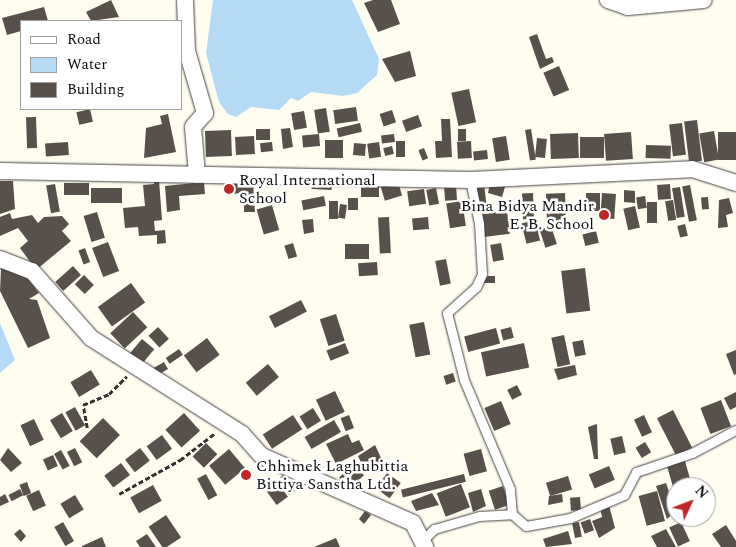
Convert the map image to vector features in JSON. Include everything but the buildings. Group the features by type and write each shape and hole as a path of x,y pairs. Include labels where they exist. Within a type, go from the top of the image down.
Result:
{"street":[{"path":"185,0 187,51 206,113 193,127 197,175"},
{"path":"608,0 628,7 704,0"},
{"path":"0,171 470,180 692,169 736,182"},
{"path":"0,259 32,271 91,338 130,366 224,423 262,456 413,523 424,544"}],"lane":[{"path":"470,180 479,223 482,274 476,287 447,313 464,380 510,489 512,514"},
{"path":"424,544 434,529 479,516 512,514 526,526 570,518 624,495 636,472 692,453 735,430"}],"path":[{"path":"87,428 83,405 125,383 130,366"},
{"path":"119,494 180,460 224,423"}],"water":[{"path":"213,0 352,0 379,59 377,75 357,93 343,96 311,92 298,101 291,98 279,110 251,107 236,117 228,114 219,102 206,53"},
{"path":"0,323 15,360 0,373"}],"place":[{"name":"Royal International School","path":"229,189"},
{"name":"Bina Bidya Mandir E. B. School","path":"604,215"},
{"name":"Chhimek Laghubittia Bittiya Sanstha Ltd.","path":"246,475"}]}
